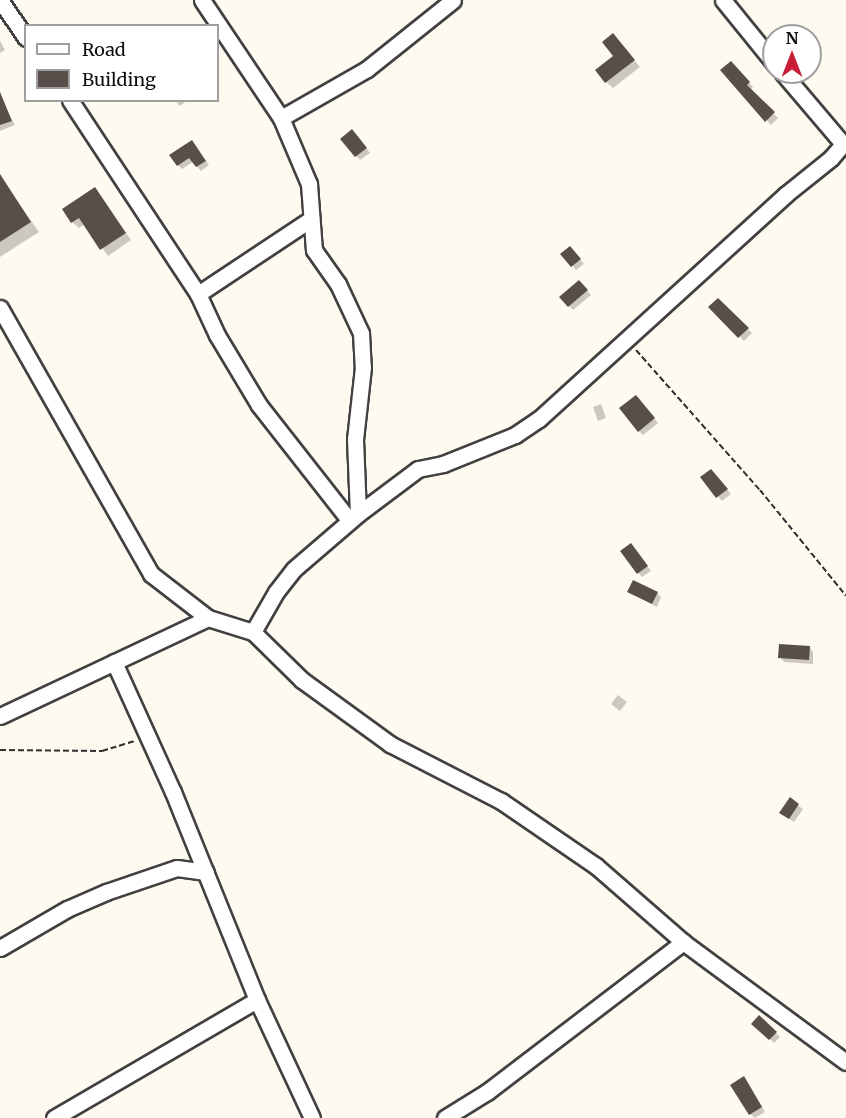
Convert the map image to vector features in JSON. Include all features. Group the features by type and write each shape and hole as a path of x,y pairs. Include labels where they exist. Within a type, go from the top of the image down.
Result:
{"street":[{"path":"0,0 24,35"},
{"path":"202,0 218,24"},
{"path":"281,118 367,69 453,0"},
{"path":"723,0 762,48"},
{"path":"219,25 281,118 309,184 314,250 338,284 362,342 355,439 354,518"},
{"path":"253,632 276,592 294,570 354,518 418,470 443,464 515,435 539,418 843,144 792,84"},
{"path":"71,102 198,294 217,335 259,405 354,518"},
{"path":"198,294 311,219"},
{"path":"0,308 151,574 208,618 253,632 302,680 390,744 501,801 596,866 683,942 846,1062"},
{"path":"0,716 208,618"},
{"path":"114,662 206,872 257,1000 311,1118"},
{"path":"0,948 66,909 106,892 177,868 206,872"},
{"path":"445,1118 487,1092 683,942"},
{"path":"54,1118 257,1000"}],"path":[{"path":"626,339 759,490 846,596"},
{"path":"0,750 102,751 145,737"}],"building":[{"path":"613,33 635,60 605,83 595,70 613,56 602,42"},
{"path":"731,61 750,82 747,85 775,112 765,122 720,70"},
{"path":"0,92 12,121 0,125"},
{"path":"352,129 367,148 355,157 340,139"},
{"path":"192,140 206,161 196,167 189,158 177,166 169,155"},
{"path":"0,174 31,222 0,242"},
{"path":"95,187 126,233 100,250 79,218 71,223 62,209"},
{"path":"570,246 581,259 571,267 560,254"},
{"path":"579,280 588,290 568,307 559,297"},
{"path":"718,298 749,328 738,338 708,307"},
{"path":"636,395 655,418 638,432 619,408"},
{"path":"711,469 728,489 716,498 700,477"},
{"path":"631,543 648,566 637,574 620,551"},
{"path":"633,580 658,592 652,604 627,592"},
{"path":"779,644 810,646 809,660 778,658"},
{"path":"790,797 799,804 789,819 779,813"},
{"path":"759,1015 777,1032 769,1040 751,1024"},
{"path":"744,1076 762,1107 749,1115 730,1085"}]}
